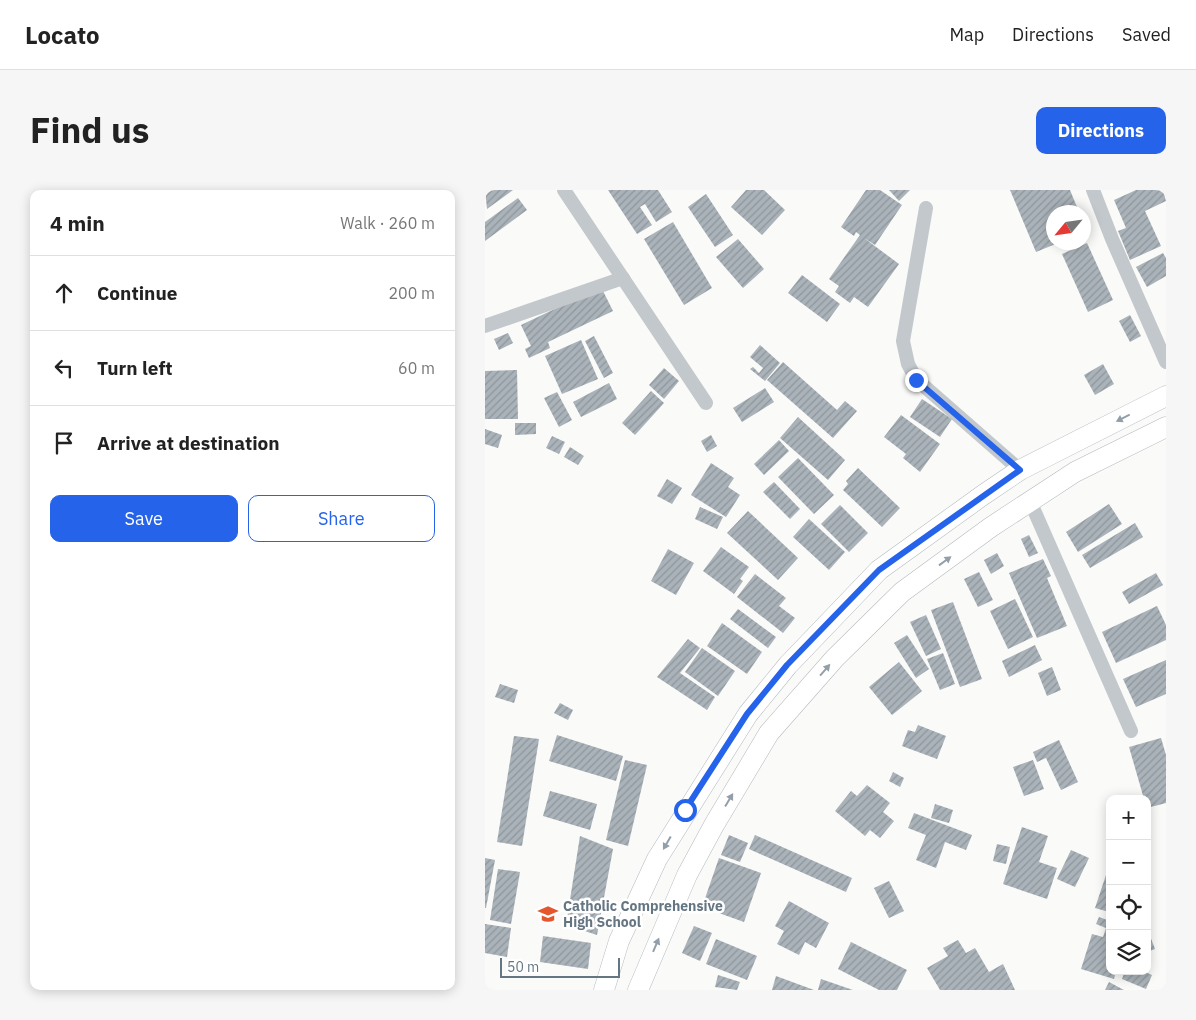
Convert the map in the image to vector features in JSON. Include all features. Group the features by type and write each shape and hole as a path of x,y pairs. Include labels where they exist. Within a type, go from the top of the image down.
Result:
{"main road":[{"path":"604,990 619,941 657,859 747,714 787,665 879,570 1020,470 1166,396"},
{"path":"638,990 687,875 714,825 769,733 835,658 902,592 991,527 1075,472 1166,428"}],"street":[{"path":"564,190 706,403"},
{"path":"1093,190 1112,239 1166,362"},
{"path":"926,208 903,341 908,364 916,380 1020,470"},
{"path":"485,326 623,278"},
{"path":"1030,501 1131,731"}],"building":[{"path":"485,190 513,190 487,209"},
{"path":"608,190 658,190 672,212 656,222 645,204 640,207 652,225 637,234"},
{"path":"746,190 764,190 785,210 762,235 731,207"},
{"path":"866,190 880,190 902,205 875,245 864,238 899,264 868,307 854,297 850,303 835,292 839,286 829,279 860,235 856,232 854,236 841,227"},
{"path":"889,190 910,190 899,201"},
{"path":"1010,190 1070,190 1076,205 1046,205 1046,248 1036,252"},
{"path":"1136,190 1163,190 1166,201 1145,211 1161,246 1130,260 1118,231 1126,228 1114,200"},
{"path":"706,194 733,235 715,247 688,207"},
{"path":"518,198 527,210 485,241 485,222"},
{"path":"673,222 712,288 684,305 644,239"},
{"path":"738,239 764,269 743,288 716,257"},
{"path":"1071,250 1090,250 1113,300 1088,312 1062,254"},
{"path":"1163,253 1166,258 1166,276 1147,287 1136,267"},
{"path":"802,275 840,304 827,322 788,293"},
{"path":"601,287 613,311 548,342 550,348 529,358 525,349 531,346 521,325"},
{"path":"1130,315 1141,336 1130,342 1119,321"},
{"path":"508,333 513,343 499,350 494,339"},
{"path":"594,336 613,373 604,378 585,341"},
{"path":"581,340 598,379 562,394 545,356"},
{"path":"760,345 780,363 765,381 750,369 753,367 759,373 763,368 750,357"},
{"path":"783,362 837,410 845,401 857,411 833,438 767,380"},
{"path":"1103,364 1114,384 1095,395 1084,375"},
{"path":"664,368 679,381 664,399 649,385"},
{"path":"517,370 518,419 485,419 485,371"},
{"path":"609,383 617,399 581,417 573,402"},
{"path":"765,388 774,402 742,422 733,408"},
{"path":"651,391 664,403 635,435 622,423"},
{"path":"557,392 572,420 559,427 544,398"},
{"path":"922,399 952,419 940,437 910,417"},
{"path":"901,415 940,444 920,472 903,458 906,454 884,437"},
{"path":"798,417 845,460 828,480 780,438"},
{"path":"515,423 536,423 536,434 515,435"},
{"path":"485,429 502,435 498,448 485,444"},
{"path":"711,435 717,446 707,452 701,441"},
{"path":"552,436 565,442 559,454 546,448"},
{"path":"779,440 789,451 764,475 754,464"},
{"path":"570,447 584,456 578,465 564,457"},
{"path":"798,458 834,495 814,514 778,477"},
{"path":"711,463 734,478 728,487 740,495 726,517 691,495"},
{"path":"858,468 900,508 882,527 843,490 848,484 846,481"},
{"path":"667,479 682,488 672,504 657,496"},
{"path":"774,482 800,509 790,519 763,492"},
{"path":"1109,504 1122,524 1078,552 1066,532"},
{"path":"840,505 868,533 849,552 821,524"},
{"path":"700,507 723,517 717,529 695,519"},
{"path":"748,511 798,558 778,580 727,533"},
{"path":"809,519 845,552 829,570 793,537"},
{"path":"1135,523 1143,537 1090,568 1082,555"},
{"path":"1029,535 1038,553 1029,557 1021,539"},
{"path":"721,547 749,567 740,579 743,581 734,594 703,571"},
{"path":"668,549 694,563 676,595 651,581"},
{"path":"997,553 1004,566 991,574 984,560"},
{"path":"1043,559 1051,576 1047,578 1067,626 1037,638 1009,573"},
{"path":"979,572 993,600 978,607 964,579"},
{"path":"1156,573 1163,585 1129,604 1122,592"},
{"path":"755,574 786,598 779,606 795,618 783,633 737,597"},
{"path":"1015,599 1033,637 1008,649 990,611"},
{"path":"953,602 982,679 960,687 931,610"},
{"path":"1157,606 1166,625 1166,640 1116,663 1102,632"},
{"path":"738,609 776,637 768,648 730,619"},
{"path":"926,615 941,649 926,656 910,622"},
{"path":"722,623 762,652 747,674 707,646"},
{"path":"907,635 929,669 916,678 894,643"},
{"path":"688,639 700,648 680,673 715,697 707,710 657,677"},
{"path":"1035,645 1042,660 1009,677 1002,661"},
{"path":"702,648 735,671 718,696 685,672"},
{"path":"943,653 955,684 940,690 927,659"},
{"path":"1166,660 1166,694 1136,707 1123,679"},
{"path":"899,662 922,691 892,715 869,687"},
{"path":"1052,667 1061,690 1047,696 1038,673"},
{"path":"500,684 518,690 514,703 495,697"},
{"path":"560,703 573,710 568,720 554,713"},
{"path":"918,725 946,736 937,759 902,746 908,730 915,732"},
{"path":"557,735 623,756 616,781 549,761"},
{"path":"514,736 539,739 522,846 497,842"},
{"path":"1161,738 1166,755 1166,803 1151,807 1151,795 1143,795 1129,747"},
{"path":"1059,740 1078,782 1061,790 1046,758 1037,762 1033,752"},
{"path":"625,760 647,765 628,846 606,840"},
{"path":"1033,760 1044,789 1024,796 1013,767"},
{"path":"893,772 904,778 900,787 889,781"},
{"path":"867,785 890,803 883,812 894,821 880,838 870,830 865,836 835,811 851,791 857,796"},
{"path":"550,791 597,804 590,830 543,816"},
{"path":"935,804 953,810 949,823 931,818"},
{"path":"914,813 972,835 966,850 945,842 936,868 916,860 926,835 908,828"},
{"path":"1022,827 1048,836 1039,862 1057,868 1047,899 1003,884"},
{"path":"729,835 748,843 740,862 721,855"},
{"path":"755,835 852,878 846,892 749,849"},
{"path":"580,836 613,849 597,935 566,925"},
{"path":"997,844 1010,847 1006,864 993,861"},
{"path":"1071,850 1089,858 1075,887 1057,879"},
{"path":"485,858 495,860 486,908 485,908"},
{"path":"719,858 761,873 744,922 702,907"},
{"path":"498,869 520,872 511,924 490,920"},
{"path":"1106,875 1106,911 1095,908"},
{"path":"889,881 904,911 889,918 874,888"},
{"path":"789,901 829,923 816,948 805,942 799,955 777,944 784,931 775,926"},
{"path":"1099,917 1106,920 1106,928 1096,924"},
{"path":"485,924 511,928 507,957 485,953"},
{"path":"694,926 712,933 700,961 682,953"},
{"path":"1106,928 1106,975 1115,975 1114,979 1081,969 1092,934 1103,937"},
{"path":"543,936 591,943 588,969 540,962"},
{"path":"1151,938 1155,949 1151,950"},
{"path":"716,939 757,956 747,980 706,964"},
{"path":"958,940 966,953 975,948 989,972 1003,964 1015,990 940,990 927,968 948,956 943,948"},
{"path":"851,942 907,970 897,990 879,990 838,969"},
{"path":"718,975 740,982 737,990 715,987"},
{"path":"1124,975 1152,975 1146,989 1122,979"},
{"path":"776,976 814,990 772,990"},
{"path":"821,979 853,990 818,990"},
{"path":"1109,982 1124,990 1105,990"}],"place":[{"name":"Catholic Comprehensive High School","path":"548,914"}],"route":[{"path":"685,810 747,714 787,665 879,570 1020,470 916,380"}]}
